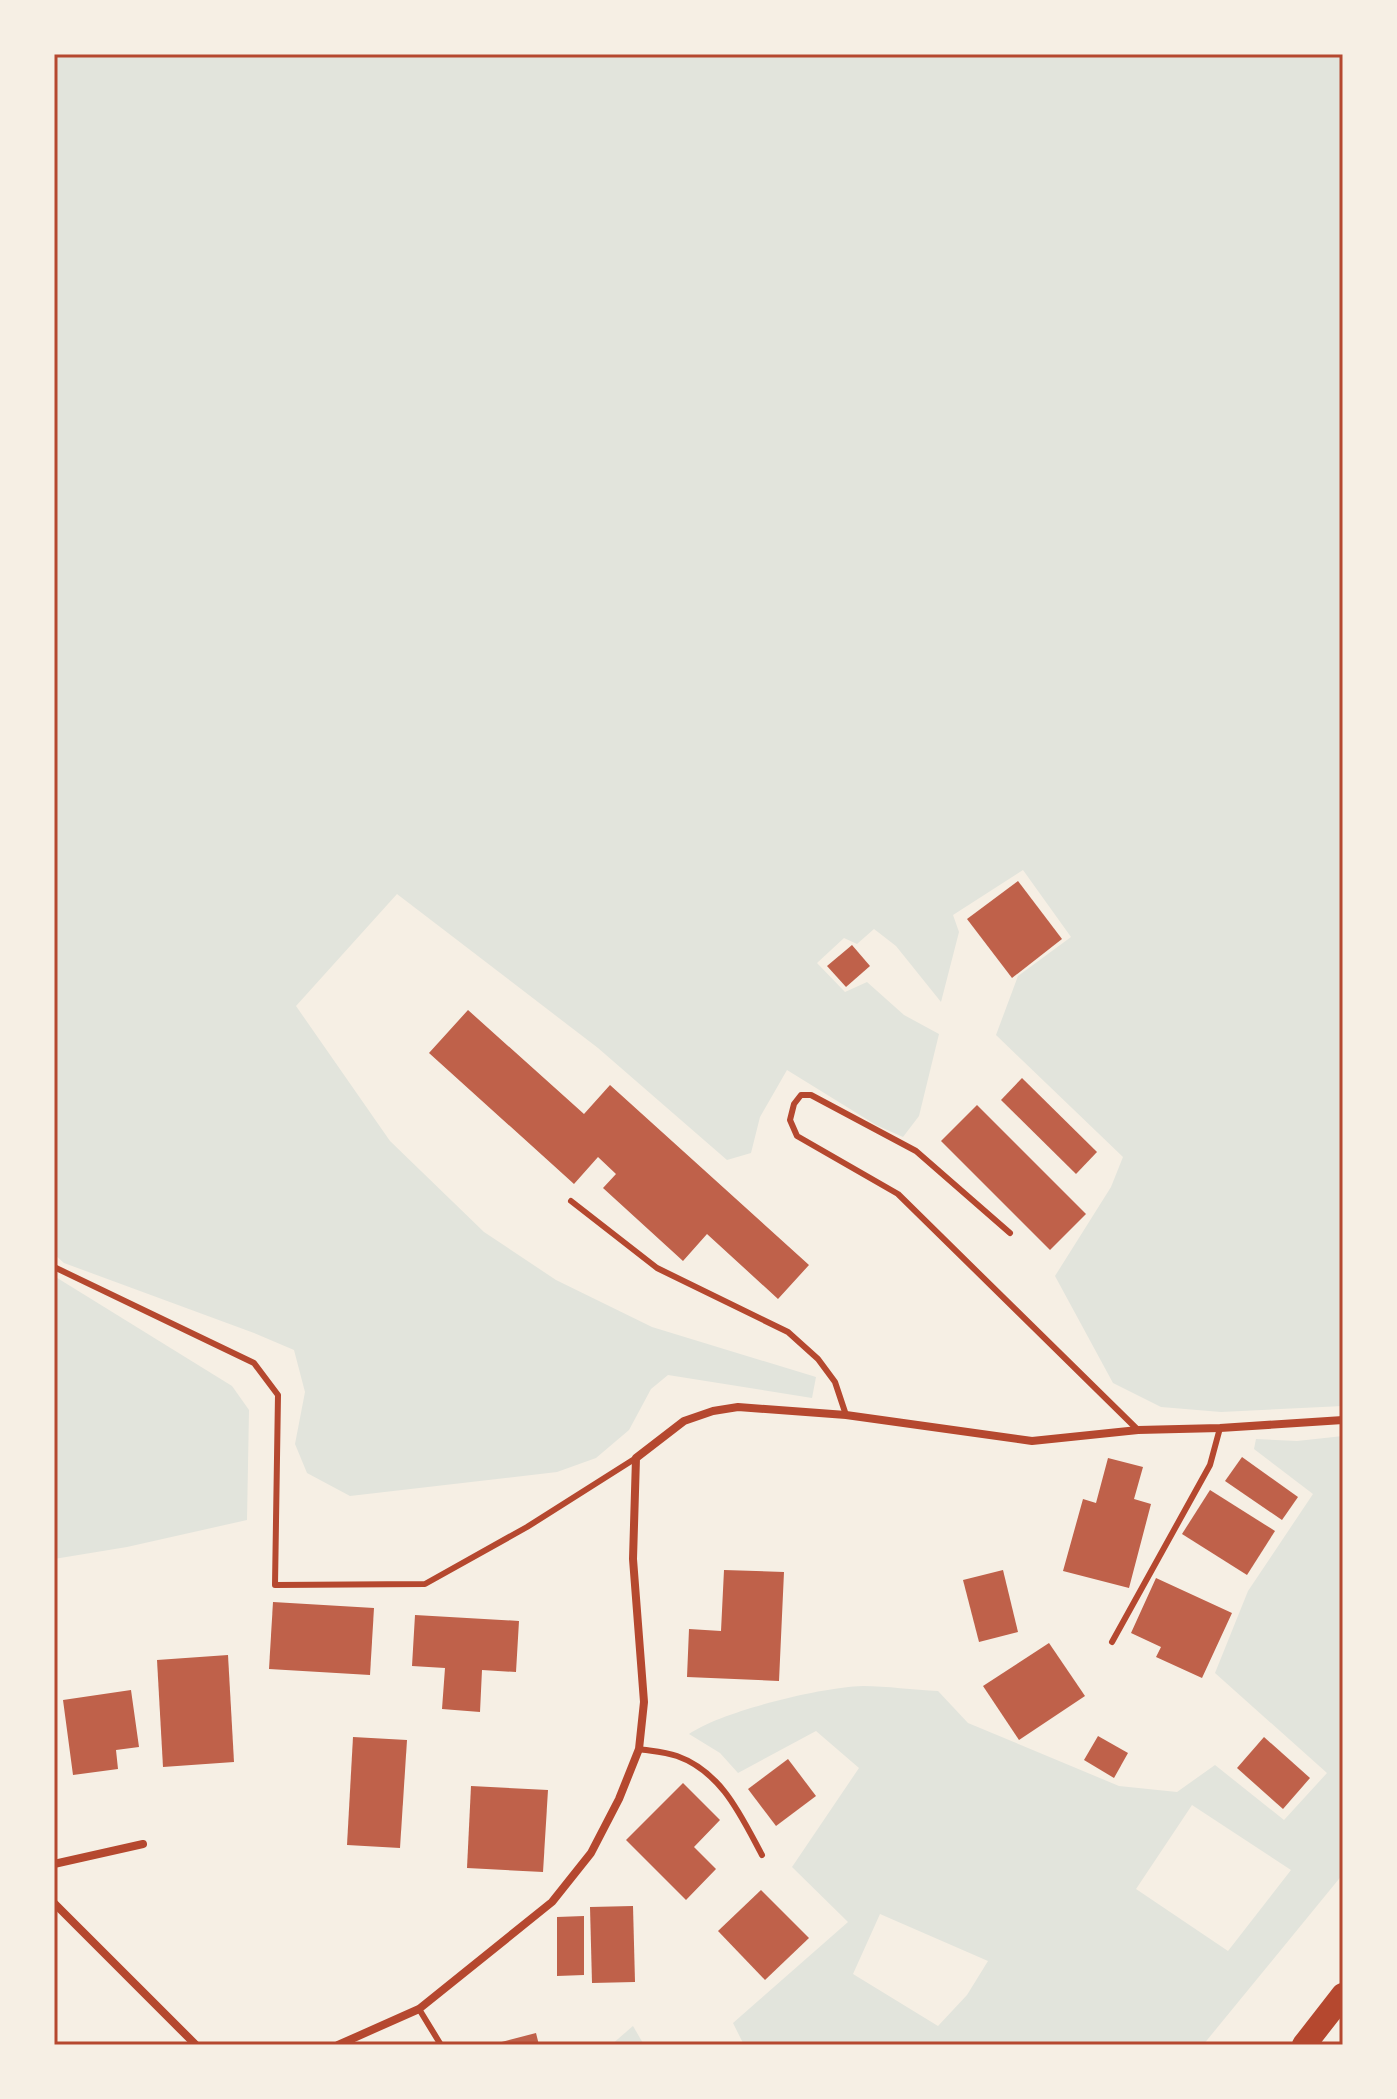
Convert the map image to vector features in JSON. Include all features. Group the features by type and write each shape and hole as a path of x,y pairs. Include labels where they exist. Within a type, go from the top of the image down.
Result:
{"highway":[{"path":"1304,2045 1343,1995"}],"street":[{"path":"338,2045 419,2009 552,1902 591,1853 619,1799 639,1749 644,1702 633,1559 636,1458 684,1421 713,1411 738,1407 846,1415 1032,1441 1138,1430 1343,1420"},
{"path":"54,1864 143,1844"},
{"path":"54,1903 196,2045"}],"lane":[{"path":"1010,1233 916,1151 811,1095 801,1095 794,1104 790,1120 797,1136 898,1194 1138,1430"},
{"path":"571,1201 657,1268 788,1332 818,1359 835,1382 846,1415"},
{"path":"54,1267 254,1363 278,1395 275,1585 425,1584 527,1527 636,1458"},
{"path":"1112,1642 1210,1465 1220,1428"},
{"path":"639,1749 674,1755 700,1765 731,1797 762,1855"},
{"path":"419,2009 441,2045"}],"shaded area":[{"path":"54,54 1343,54 1343,1406 1221,1412 1161,1407 1113,1383 1055,1276 1111,1187 1123,1157 996,1035 1018,976 1071,937 1023,870 953,915 959,932 941,1002 896,946 874,929 857,944 844,938 817,963 845,992 867,982 904,1015 939,1034 919,1116 903,1137 876,1125 787,1070 760,1117 751,1153 727,1160 598,1048 397,894 296,1006 390,1141 484,1232 556,1280 652,1327 816,1377 812,1398 668,1375 651,1389 629,1430 596,1458 557,1472 350,1496 307,1473 295,1444 305,1392 294,1350 64,1263 54,1254"},
{"path":"54,1276 232,1386 249,1410 247,1520 127,1547 54,1559"},
{"path":"1343,1436 1343,1874 1203,2045 744,2045 733,2023 848,1922 792,1867 859,1768 816,1731 738,1773 720,1753 689,1734 704,1725 748,1709 845,1687 938,1691 968,1723 1119,1786 1177,1792 1215,1765 1284,1820 1327,1773 1215,1673 1248,1591 1313,1494 1254,1449 1256,1439 1297,1441","holes":["1192,1805 1291,1870 1228,1951 1136,1889","880,1914 988,1961 967,1995 938,2026 853,1974"]},
{"path":"633,2026 644,2045 611,2045"}],"building":[{"path":"1018,881 1062,939 1012,978 967,919"},
{"path":"852,945 870,966 846,987 827,966"},
{"path":"468,1010 584,1114 610,1085 809,1265 778,1299 707,1234 683,1261 603,1188 616,1174 598,1157 574,1184 429,1053"},
{"path":"1022,1078 1097,1152 1076,1174 1001,1100"},
{"path":"977,1105 1086,1214 1050,1250 941,1141"},
{"path":"1242,1457 1298,1497 1282,1520 1225,1481"},
{"path":"1108,1458 1143,1467 1134,1499 1151,1504 1129,1588 1063,1571 1083,1499 1096,1503"},
{"path":"1210,1490 1275,1531 1247,1575 1182,1534"},
{"path":"724,1570 784,1572 779,1681 687,1677 689,1629 721,1631"},
{"path":"1003,1570 1018,1632 979,1642 963,1580"},
{"path":"1156,1578 1232,1613 1202,1678 1156,1657 1161,1647 1131,1633"},
{"path":"273,1602 374,1608 370,1675 269,1669"},
{"path":"415,1615 519,1621 516,1672 482,1670 480,1712 442,1709 445,1668 412,1666"},
{"path":"1049,1643 1085,1696 1019,1740 983,1686"},
{"path":"228,1655 234,1762 163,1767 157,1660"},
{"path":"131,1690 139,1747 116,1750 118,1769 73,1775 63,1700"},
{"path":"1098,1736 1128,1753 1114,1778 1084,1760"},
{"path":"353,1737 407,1740 400,1848 347,1845"},
{"path":"1264,1737 1310,1778 1283,1809 1237,1768"},
{"path":"788,1759 816,1796 776,1826 748,1789"},
{"path":"683,1783 720,1820 694,1847 716,1869 686,1900 626,1840"},
{"path":"471,1786 548,1790 543,1872 467,1868"},
{"path":"761,1890 809,1938 765,1980 718,1931"},
{"path":"633,1906 635,1982 592,1983 590,1907"},
{"path":"584,1916 584,1975 557,1976 557,1917"},
{"path":"536,2033 539,2045 494,2044"}]}
